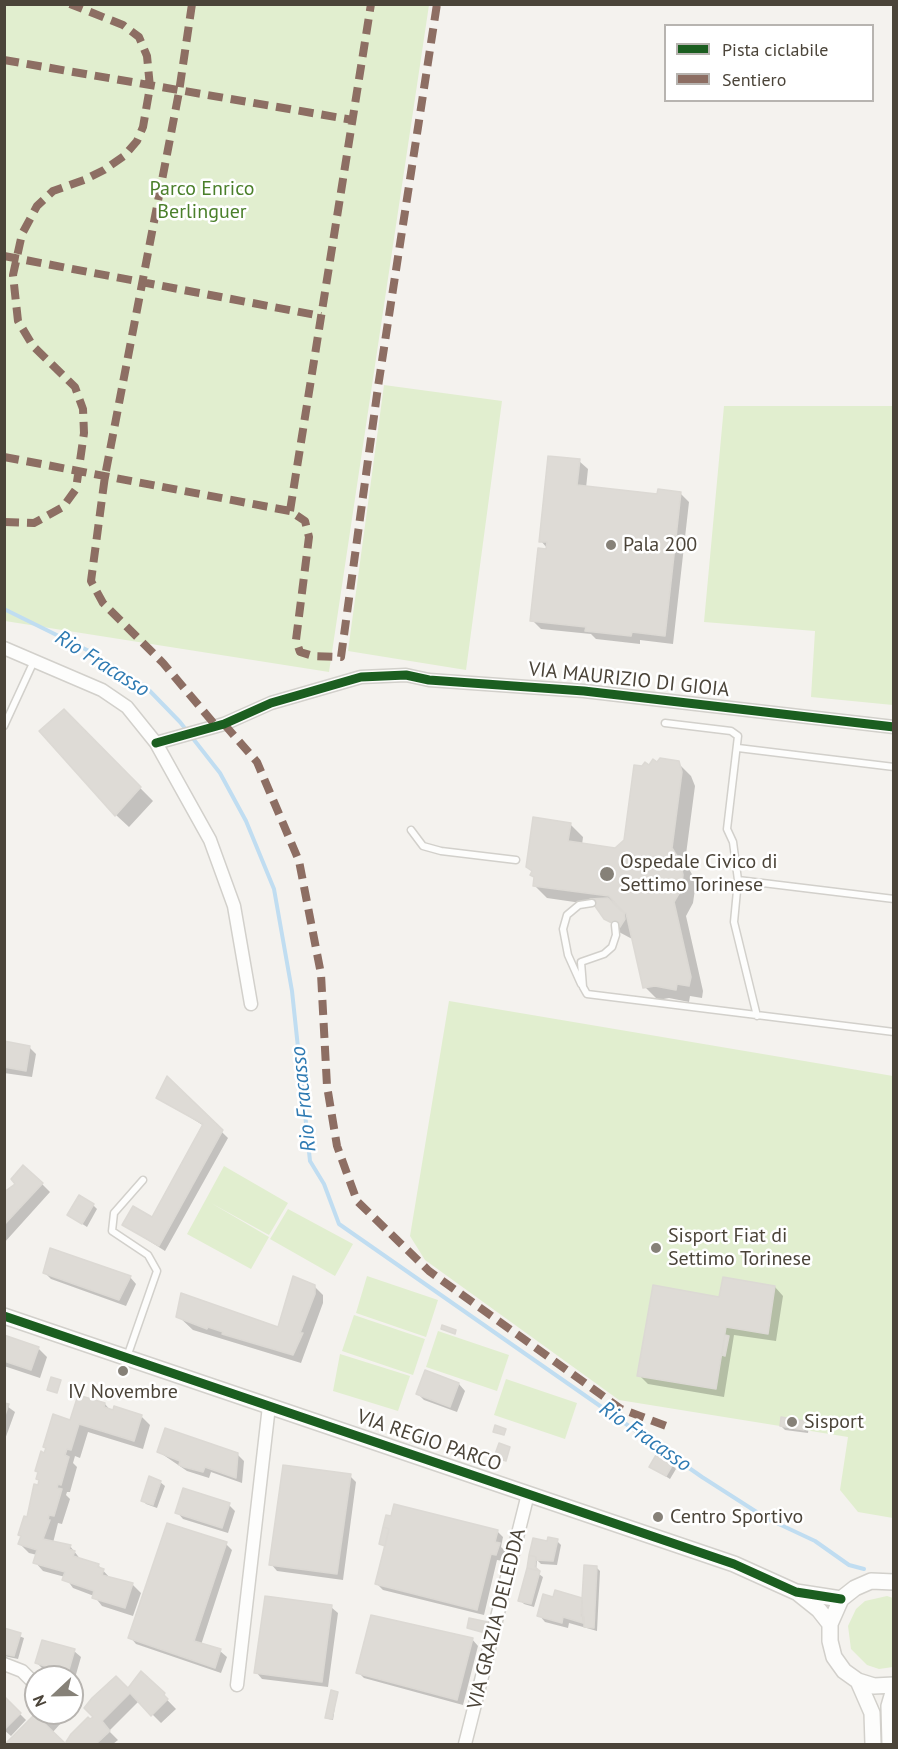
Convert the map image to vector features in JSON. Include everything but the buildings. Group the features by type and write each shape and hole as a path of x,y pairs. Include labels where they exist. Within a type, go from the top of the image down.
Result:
{"street":[{"path":"4,648 102,690 127,707 156,743 210,840 234,906 251,1004"},
{"name":"VIA MAURIZIO DI GIOIA","path":"156,743 224,724 271,703 362,677 406,675 429,680 584,691 894,727"},
{"name":"VIA REGIO PARCO","path":"4,1316 734,1564 796,1592 819,1610 830,1624"},
{"path":"237,1685 269,1406"},
{"name":"VIA GRAZIA DELEDDA","path":"465,1744 528,1494"},
{"path":"891,1743 890,1706 894,1687 874,1686 858,1681 844,1671 834,1657 830,1641 830,1624 842,1599 855,1588 871,1581 894,1582"},
{"name":"VIA REGIO PARCO","path":"796,1592 842,1599"},
{"path":"4,1664 24,1673"},
{"path":"858,1681 872,1713 873,1744"}],"lane":[{"path":"4,726 34,660"},
{"path":"665,723 731,731 738,736 727,829 733,842 738,880 734,922 757,1016"},
{"path":"738,748 894,767"},
{"path":"411,830 423,846 441,851 516,860"},
{"path":"738,880 894,899"},
{"path":"592,903 579,905 567,915 563,929 568,955 587,994 894,1032"},
{"path":"583,987 581,962 604,954 612,947 616,935 615,925"},
{"path":"126,1357 157,1271 148,1255 112,1232 114,1212 142,1180"}],"green space":[{"name":"Parco Enrico Berlinguer","path":"4,5 429,5 329,672 5,621"},
{"path":"384,385 502,401 466,670 348,651"},
{"path":"724,406 893,406 893,705 811,697 815,631 704,622"},
{"name":"Sisport Fiat di Settimo Torinese","path":"449,1001 893,1076 893,1518 858,1512 840,1490 848,1437 619,1400 425,1260 410,1236"},
{"path":"224,1166 288,1203 269,1235 211,1203 269,1237 251,1269 187,1234"},
{"path":"288,1209 353,1244 335,1276 270,1239"},
{"path":"367,1276 438,1300 426,1337 356,1313"},
{"path":"354,1315 425,1339 413,1375 342,1351"},
{"path":"438,1331 509,1355 497,1391 426,1367"},
{"path":"340,1354 410,1376 398,1411 333,1391"},
{"path":"506,1379 577,1403 565,1439 494,1415"},
{"path":"887,1596 893,1598 893,1667 879,1669 867,1665 851,1649 848,1626 856,1609 865,1601"}],"waterway":[{"name":"Rio Fracasso","path":"4,609 89,651 146,687 180,722 220,773 246,821 274,889 292,991 310,1161 324,1184 339,1224 702,1477 766,1518 815,1541 849,1565 864,1569"}],"marked path":[{"path":"4,522 34,523 63,507 76,489 84,433 83,409 75,387 33,346 18,321 13,275 22,234 37,206 53,191 84,180 124,156 137,141 143,127 150,87 147,56 139,37 123,25 70,4"},
{"path":"192,4 179,92 105,476 91,581 103,603 163,663 216,726"},
{"path":"290,511 371,4"},
{"path":"4,457 290,511 305,521 309,537 296,640 300,652 313,656 341,657 378,387 437,4"},
{"path":"4,60 353,120"},
{"path":"4,256 321,316"},
{"path":"224,724 257,762 299,861 321,974 327,1086 337,1146 357,1201 429,1271 621,1409 672,1428"}],"cycle path":[{"path":"156,743 224,724 271,703 361,677 406,675 429,680 584,691 894,727"},
{"path":"4,1316 734,1564 796,1592 841,1599"}],"place":[{"name":"Pala 200","path":"611,545"},
{"name":"Ospedale Civico di Settimo Torinese","path":"607,874"},
{"name":"Sisport Fiat di Settimo Torinese","path":"656,1248"},
{"name":"IV Novembre","path":"123,1371"},
{"name":"Sisport","path":"792,1422"},
{"name":"Centro Sportivo","path":"658,1517"}]}
